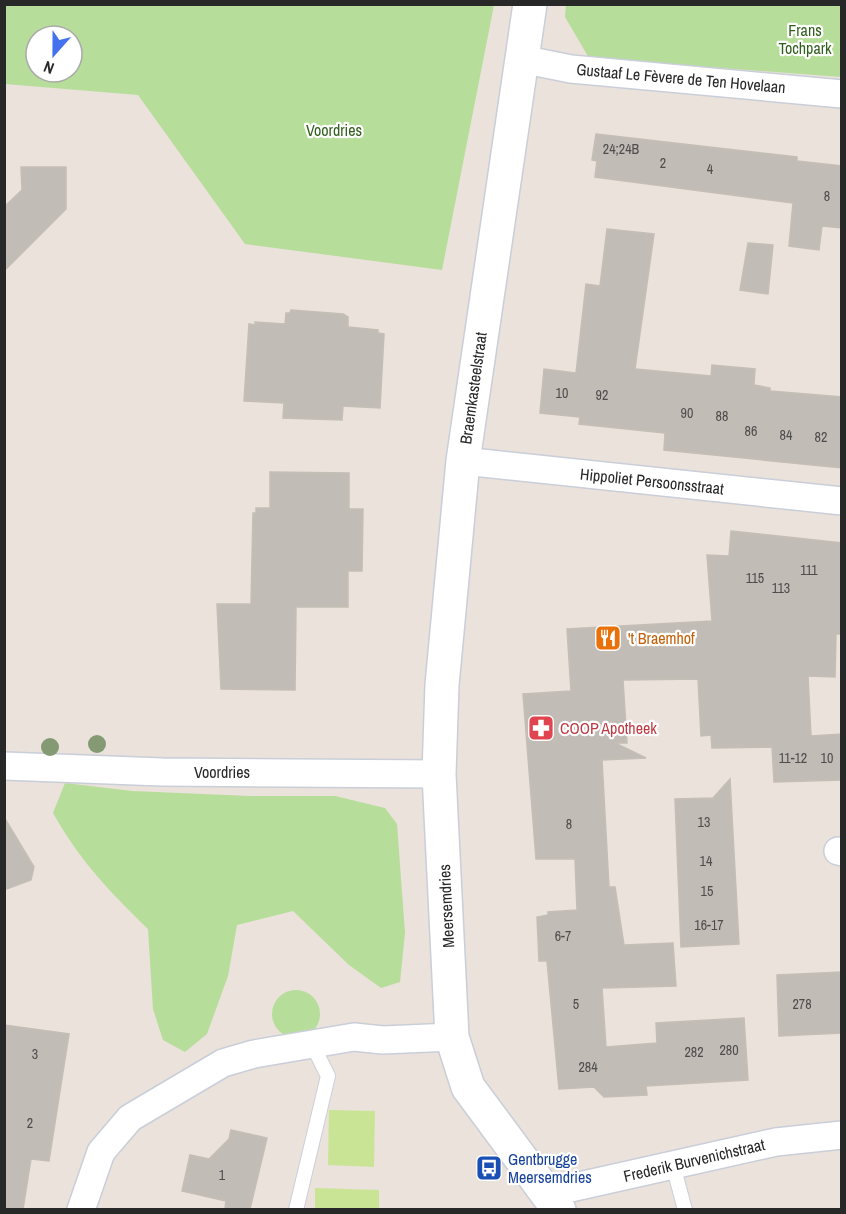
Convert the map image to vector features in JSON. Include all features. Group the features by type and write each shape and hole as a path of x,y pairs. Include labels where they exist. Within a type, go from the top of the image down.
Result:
{"street":[{"name":"Braemkasteelstraat","path":"439,774 442,685 463,461 530,4"},
{"name":"Gustaaf Le Fèvere de Ten Hovelaan","path":"521,59 571,69 842,94"},
{"name":"Hippoliet Persoonsstraat","path":"463,461 842,501"},
{"name":"Voordries","path":"4,766 162,772 439,774"},
{"name":"Meersemdries","path":"439,774 452,1037 468,1087 554,1201"},
{"path":"81,1209 101,1152 130,1118 223,1063 354,1037 383,1040 452,1037"},
{"name":"Frederik Burvenichstraat","path":"554,1201 673,1165 776,1142 842,1136"}],"lane":[{"path":"296,1209 328,1076 312,1044"},
{"path":"673,1165 685,1209"}],"green space":[{"name":"Frans Tochpark","path":"566,4 841,5 841,77 589,58 565,17"},
{"name":"Voordries","path":"4,5 494,5 442,270 245,244 138,95 5,84"},
{"path":"65,783 132,791 250,796 335,796 385,808 397,824 405,933 400,982 381,988 349,965 293,911 237,925 228,976 207,1034 185,1052 163,1040 153,1009 148,929 96,875 53,813"},
{"path":"291,990 301,990 313,997 320,1009 320,1019 313,1031 301,1038 291,1038 276,1027 272,1019 272,1009 283,994"},
{"path":"329,1110 375,1111 374,1167 328,1165"},
{"path":"315,1188 379,1190 379,1209 315,1209"}],"building":[{"path":"596,134 797,157 797,161 842,166 842,228 822,226 819,250 789,246 793,203 595,177 597,161 592,160"},
{"path":"21,167 66,167 66,209 4,271 4,207 22,190"},
{"path":"607,229 654,234 635,369 711,376 712,365 755,369 754,385 770,388 770,391 842,397 842,468 664,450 665,433 579,424 580,417 540,413 544,369 576,373 586,284 600,286"},
{"path":"748,243 773,245 768,294 740,290"},
{"path":"291,310 343,314 348,317 348,327 378,330 378,333 384,334 380,408 343,406 342,420 283,418 284,403 244,401 249,324 255,325 255,322 285,324 286,313 290,313"},
{"path":"270,472 349,473 349,509 363,509 362,571 348,571 348,607 296,607 295,690 221,689 217,604 251,604 253,513 256,513 256,508 270,508"},
{"path":"731,531 842,543 842,620 840,634 836,634 835,677 808,676 811,736 842,734 842,780 774,782 772,747 712,748 711,735 701,736 698,679 623,680 627,743 615,743 646,758 602,760 609,887 615,887 624,945 673,943 676,986 602,988 606,1047 657,1043 656,1023 744,1018 748,1080 646,1086 647,1095 604,1097 594,1087 559,1089 547,961 539,961 537,917 548,915 548,912 577,910 575,859 536,859 523,694 571,691 567,629 712,621 707,555 729,556"},
{"path":"730,779 739,944 681,947 675,799 713,798"},
{"path":"4,817 34,867 31,880 4,890"},
{"path":"842,972 842,1033 779,1036 777,975"},
{"path":"4,1025 69,1034 49,1161 31,1159 23,1209 4,1209"},
{"path":"231,1130 267,1138 250,1209 225,1209 226,1201 182,1191 190,1155 209,1159 229,1139"}],"place":[{"name":"'t Braemhof","path":"608,638"},
{"name":"COOP Apotheek","path":"541,728"},
{"name":"Gentbrugge Meersemdries","path":"489,1168"}]}
